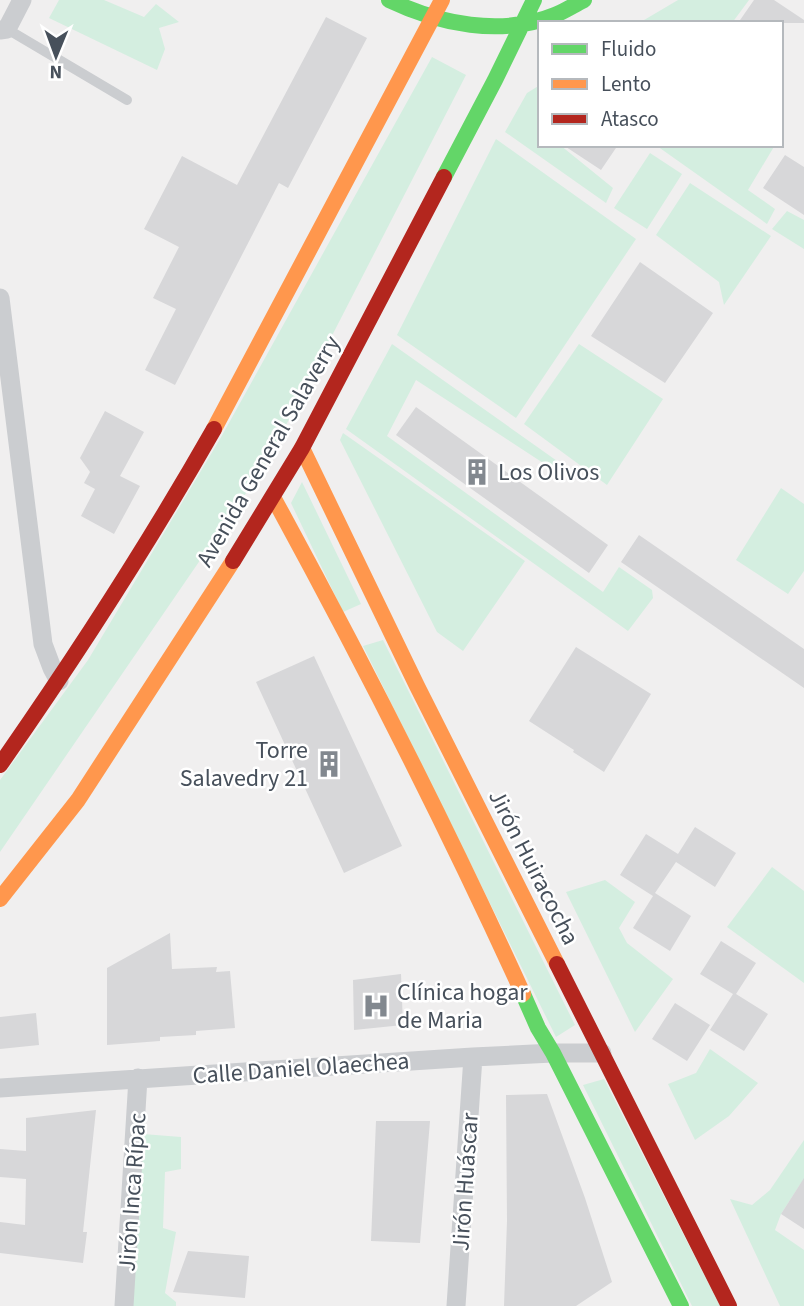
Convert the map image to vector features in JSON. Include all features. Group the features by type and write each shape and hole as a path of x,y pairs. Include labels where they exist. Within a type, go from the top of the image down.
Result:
{"main road":[{"path":"389,0 444,20 493,25 523,23 556,15 584,0"},
{"path":"0,765 59,681 124,580 213,431 442,0"},
{"name":"Avenida General Salaverry","path":"0,900 78,800 273,497 302,448 495,80 534,0"},
{"name":"Jirón Huiracocha","path":"302,448 365,625 494,931 538,1028 681,1306"},
{"name":"Jirón Huiracocha","path":"273,497 365,625 602,1053 729,1306"}],"street":[{"path":"4,29 22,0"},
{"path":"0,298 44,644 59,681"},
{"name":"Calle Daniel Olaechea","path":"0,1088 474,1057 602,1053"},
{"name":"Jirón Huáscar","path":"456,1306 474,1057"},
{"name":"Jirón Inca Rípac","path":"124,1306 138,1078"}],"lane":[{"path":"4,29 127,100"}],"green space":[{"path":"59,0 104,0 144,17 156,4 179,22 159,28 165,49 157,70 49,18"},
{"path":"678,0 749,0 733,21 642,21"},
{"path":"432,57 466,75 266,464 0,852 0,780 88,660 220,439"},
{"path":"538,86 538,147 562,147 613,188 606,203 505,132 527,93"},
{"path":"496,139 636,239 516,418 397,335"},
{"path":"658,147 774,147 748,190 775,209 767,224"},
{"path":"650,153 682,174 647,229 614,208"},
{"path":"690,183 771,236 724,305 719,282 656,235"},
{"path":"787,211 804,220 804,249 772,229"},
{"path":"392,344 567,468 560,474 416,380 387,436 603,592 619,567 652,590 653,598 628,631 346,429"},
{"path":"579,344 663,399 607,485 524,424"},
{"path":"343,433 525,561 463,651 437,632 340,440"},
{"path":"302,482 361,604 343,612 291,503"},
{"path":"781,488 804,504 804,571 788,594 736,560"},
{"path":"383,640 575,1025 556,1037 363,646"},
{"path":"772,867 804,891 804,983 727,927"},
{"path":"605,880 635,902 619,928 627,943 673,979 635,1032 566,892"},
{"path":"710,1049 758,1083 729,1116 695,1140 668,1084 696,1073"},
{"path":"604,1079 720,1306 692,1306 583,1085"},
{"path":"143,1134 181,1137 181,1169 165,1172 163,1228 176,1232 165,1293 176,1302 176,1306 126,1306"},
{"path":"804,1140 804,1184 801,1183 781,1214 775,1230 804,1250 804,1306 780,1306 730,1199 752,1205 770,1190"}],"building":[{"path":"754,0 774,0 804,20 804,23 783,21 739,21"},
{"path":"326,17 367,38 288,188 279,183 175,385 145,370 176,309 153,298 179,247 144,229 182,156 237,185"},
{"path":"566,147 617,147 601,170"},
{"path":"785,155 804,167 804,215 763,188"},
{"path":"640,262 713,313 665,383 591,336"},
{"name":"Los Olivos","path":"416,407 608,545 589,573 396,435"},
{"path":"105,411 144,432 120,476 140,486 114,534 81,516 95,489 84,483 90,472 80,458"},
{"name":"Los Olivos","path":"639,535 804,649 804,688 621,562"},
{"path":"576,647 651,694 604,772 529,721"},
{"name":"Torre Salavedry 21","path":"314,656 402,846 344,873 256,682"},
{"path":"695,827 736,853 715,887 676,862 655,893 691,916 670,951 633,928 653,896 620,875 646,834 678,854"},
{"path":"170,933 172,969 217,967 216,972 230,971 235,1028 196,1031 196,1035 160,1037 160,1041 107,1045 107,968"},
{"path":"721,941 756,963 736,994 768,1014 744,1051 710,1030 733,994 700,974"},
{"path":"401,974 403,1025 354,1030 353,980"},
{"path":"675,1003 710,1025 687,1061 652,1039"},
{"path":"36,1013 39,1045 0,1049 0,1017"},
{"path":"547,1094 612,1282 576,1306 504,1306 507,1221 506,1095"},
{"path":"96,1110 83,1232 87,1232 83,1263 0,1253 0,1222 25,1225 26,1179 0,1177 0,1149 26,1151 26,1118"},
{"path":"376,1121 430,1121 420,1243 371,1241"},
{"path":"804,1178 804,1229 781,1214"},
{"path":"188,1251 249,1256 245,1298 173,1292"}],"traffic: fast":[{"path":"389,0 428,16 471,25 492,26 534,22 584,0"},
{"path":"444,177 534,0"},
{"path":"523,994 681,1306"}],"traffic: slow":[{"path":"214,429 442,0"},
{"path":"302,448 417,686 557,964"},
{"path":"273,497 402,743 523,994"},
{"path":"0,899 78,800 233,561"}],"traffic: jam":[{"path":"233,561 302,448 444,177"},
{"path":"0,765 111,600 214,429"},
{"path":"557,964 729,1306"}],"place":[{"name":"Los Olivos","path":"477,472"},
{"name":"Torre Salavedry 21","path":"329,764"},
{"name":"Clínica hogar de Maria","path":"376,1006"}]}
